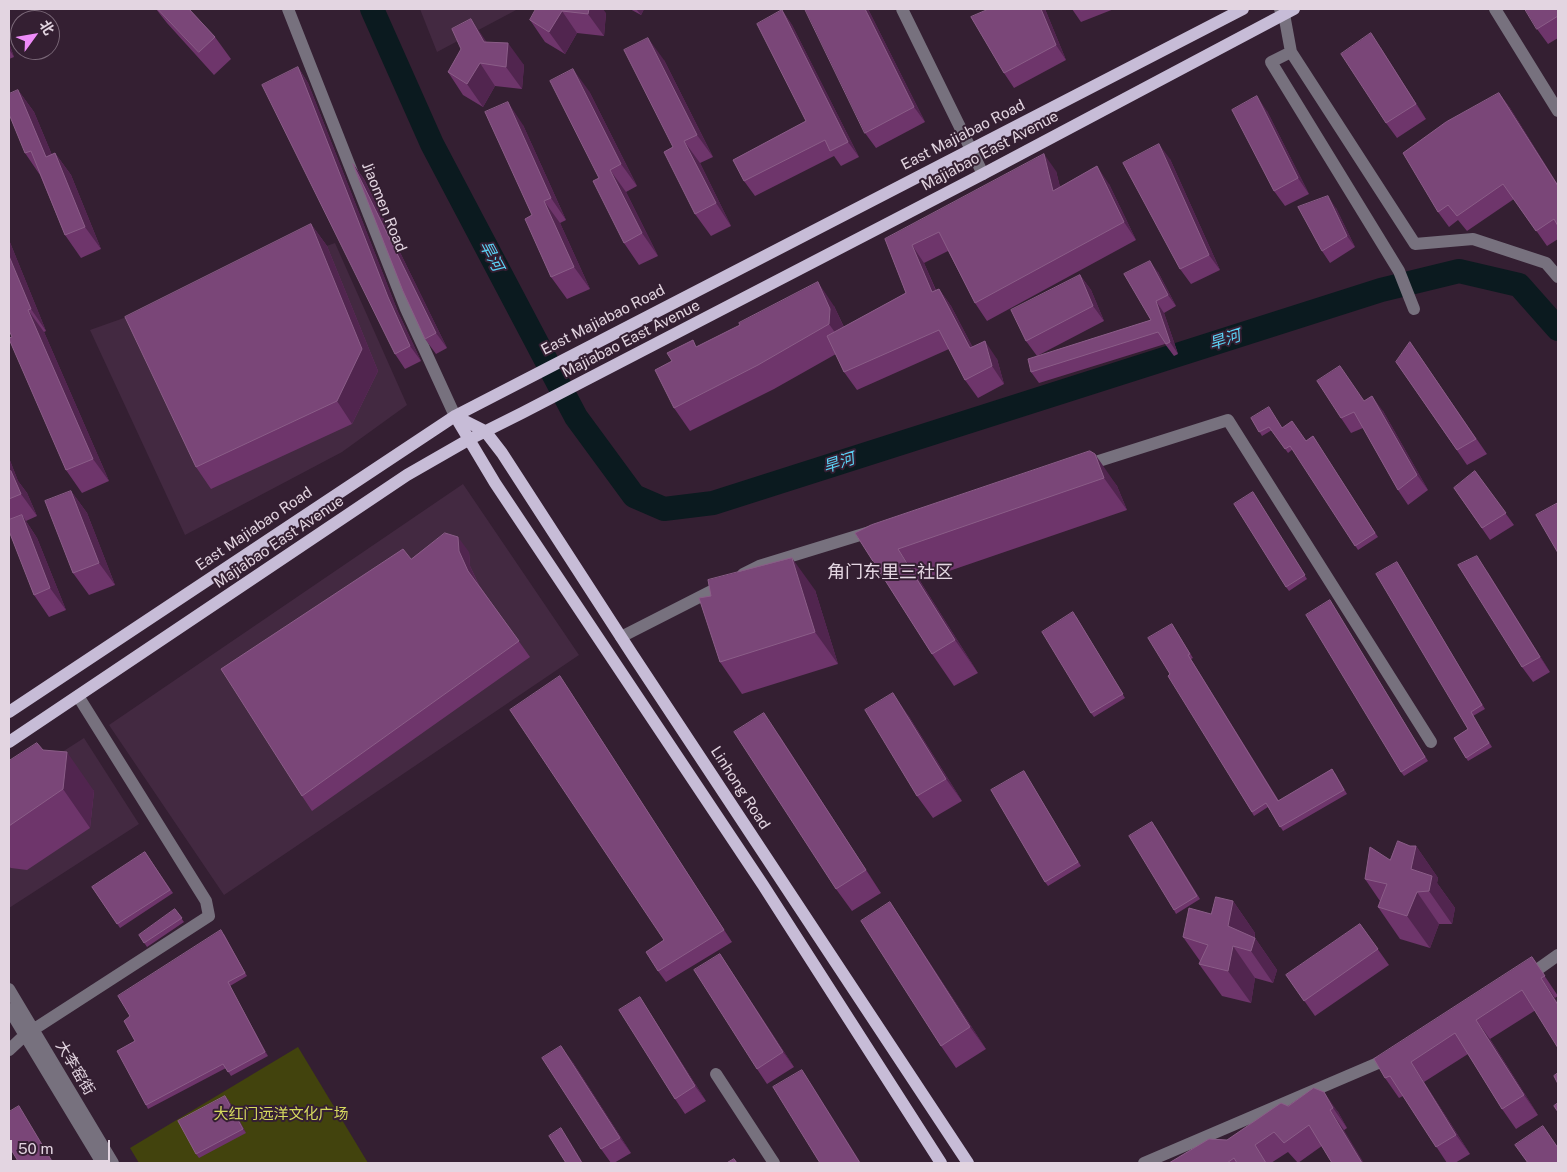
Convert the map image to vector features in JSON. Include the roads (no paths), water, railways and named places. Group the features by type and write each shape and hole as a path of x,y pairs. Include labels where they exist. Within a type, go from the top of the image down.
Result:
{"main road":[{"name":"East Majiabao Road","path":"9,712 455,416 579,350 1242,9"},
{"name":"Majiabao East Avenue","path":"9,742 407,475 468,440 983,174 1286,11"},
{"path":"455,416 485,432"},
{"path":"455,416 495,483 763,885 941,1163"},
{"name":"Linhong Road","path":"485,432 502,453 620,637 968,1163"}],"street":[{"name":"Jiaomen Road","path":"288,9 406,308 455,416"},
{"path":"902,9 983,174"},
{"path":"1494,9 1558,110"},
{"path":"1286,11 1291,52 1415,244 1473,239 1546,263 1558,277"},
{"path":"1291,52 1271,62 1399,271 1414,309"},
{"path":"1070,470 1228,420 1431,742"},
{"path":"620,637 758,566 882,529"},
{"path":"9,1050 29,1033 210,916 206,901 78,696"},
{"path":"1515,984 1558,955"},
{"name":"大李窑街","path":"9,989 29,1033 102,1163"},
{"name":"大李窑街","path":"9,1009 29,1033 113,1163"},
{"path":"1144,1163 1389,1059 1406,1049"},
{"path":"716,1074 774,1163"}],"waterway":[{"name":"旱河","path":"372,9 432,144 576,417 634,496 664,509 713,503 1381,290 1459,271 1519,285 1558,329"}],"district":[{"name":"角门东里三社区","path":"890,572"}],"park label":[{"name":"大红门远洋文化广场","path":"281,1114"}]}
